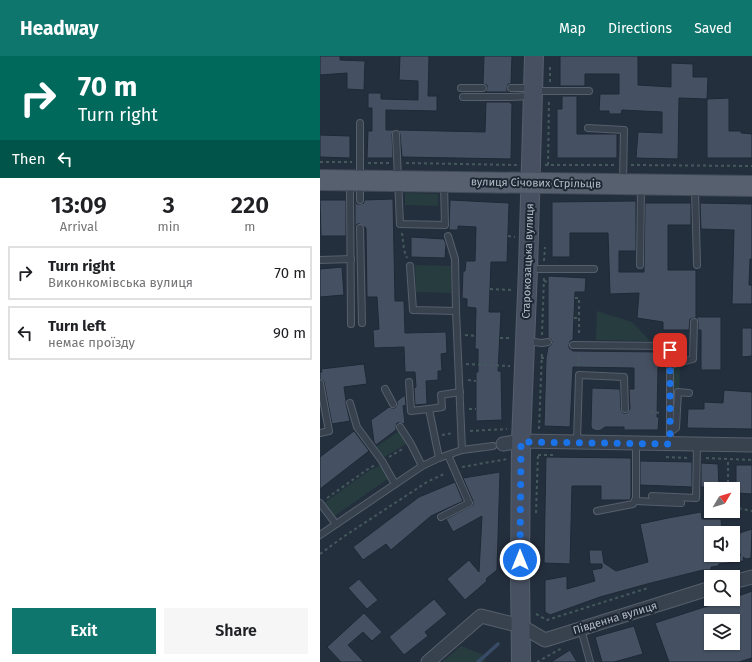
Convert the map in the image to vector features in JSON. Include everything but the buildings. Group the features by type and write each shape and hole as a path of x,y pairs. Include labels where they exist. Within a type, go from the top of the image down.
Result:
{"main road":[{"name":"вулиця Січових Стрільців","path":"320,180 357,187 397,172 444,182 530,183 629,178 695,185 752,186"}],"street":[{"name":"Старокозацька вулиця","path":"522,662 520,575 521,442 531,341 536,269 530,183 537,91 542,59"},
{"path":"498,445 521,442 636,443 670,438 697,444 752,445"},
{"path":"740,580 752,577"},
{"name":"Південна вулиця","path":"428,662 481,616 521,626 545,640 704,590"}],"lane":[{"path":"460,88 483,88"},
{"path":"511,88 537,91 589,91"},
{"path":"463,96 511,97 537,91"},
{"path":"351,324 351,259 357,187 360,123"},
{"path":"588,128 624,130 640,265"},
{"path":"396,134 400,224 445,225 444,182"},
{"path":"695,185 697,265"},
{"path":"360,228 362,323"},
{"path":"448,236 455,259 462,450"},
{"path":"320,260 351,259"},
{"path":"410,266 413,310 456,311"},
{"path":"536,269 594,269"},
{"path":"670,365 694,359 694,322"},
{"path":"576,345 670,346 670,438"},
{"path":"577,442 579,375 624,377 625,409"},
{"path":"409,382 411,411 442,407 441,395 460,392"},
{"path":"320,384 329,431 320,433"},
{"path":"386,389 393,404"},
{"path":"670,438 676,428 678,392 689,393"},
{"path":"350,403 357,427 382,461 395,484"},
{"path":"429,409 439,458"},
{"path":"400,427 411,444 422,466"},
{"path":"635,501 636,443"},
{"path":"652,496 696,498 697,444"},
{"path":"320,535 422,466 462,450 498,445"},
{"path":"441,517 469,503 448,455"},
{"path":"597,510 633,504 635,501 681,503"},
{"path":"320,503 336,524"},
{"path":"581,629 590,662"}],"path":[{"path":"542,59 537,91 548,166 629,178 752,166"},
{"path":"397,172 516,165 516,157"},
{"path":"400,224 404,250 410,266"},
{"path":"508,236 515,237"},
{"path":"545,245 536,269 544,281 548,282"},
{"path":"539,430 541,358 531,341 544,281"},
{"path":"490,289 513,290"},
{"path":"575,298 579,298 579,318 576,345 578,369"},
{"path":"574,318 579,318"},
{"path":"500,338 531,341"},
{"path":"541,358 546,358"},
{"path":"458,364 511,366"},
{"path":"650,412 670,414"},
{"path":"536,518 538,455"},
{"path":"320,554 343,537 369,522 427,482 454,469 509,458"},
{"path":"708,458 752,460"},
{"path":"728,459 728,482"},
{"path":"740,508 752,511"},
{"path":"534,614 547,620 648,588"}],"green space":[{"path":"405,193 438,194 438,206 405,205"},
{"path":"415,265 451,266 451,293 416,292"},
{"path":"597,311 632,322 650,341 596,340"},
{"path":"680,363 678,400 675,413 671,418 671,366"},
{"path":"399,431 406,444 384,457 376,447"},
{"path":"382,465 389,478 333,517 324,503 370,470"},
{"path":"461,646 486,656 484,662 442,662"}],"waterway":[{"path":"478,662 498,644"}],"route":[{"path":"520,560 521,442 670,444 670,350"}]}
